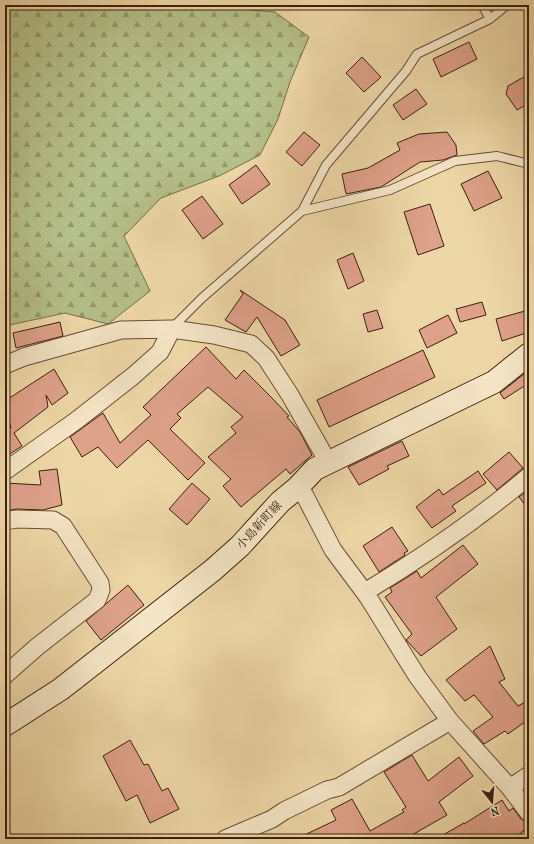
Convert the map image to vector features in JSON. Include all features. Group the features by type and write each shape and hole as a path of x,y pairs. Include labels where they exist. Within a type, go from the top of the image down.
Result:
{"main road":[{"name":"小島新町線","path":"5,724 61,689 213,570 240,546 280,502 297,488 315,469 494,382 529,355"}],"street":[{"path":"5,471 76,420 133,376 160,352 172,328"},
{"path":"5,366 24,357 121,330 172,328 214,335 251,344 266,358 290,395 328,462"},
{"path":"365,592 424,556 493,506 529,476"},
{"path":"297,488 304,494 333,550 365,592 417,676 450,721 510,788 529,813"},
{"path":"5,521 24,519 53,520 63,526 100,583 101,590 98,600 38,646 5,675"},
{"path":"225,839 272,819 284,811 327,790 339,788 450,721"},
{"path":"510,788 529,774"}],"lane":[{"path":"482,5 490,19"},
{"path":"172,328 202,298 302,211 326,166 406,71 417,54 490,19 507,5"},
{"path":"302,211 390,190 455,161 498,156 529,164"}],"green space":[{"path":"5,5 252,5 250,10 275,12 309,37 290,82 278,119 260,155 219,176 161,198 124,236 150,291 108,324 65,313 5,326"}],"building":[{"path":"469,42 477,59 441,77 433,59"},
{"path":"362,57 381,77 364,92 346,73"},
{"path":"529,74 529,103 517,110 506,94 508,86"},
{"path":"416,89 427,104 403,120 393,105"},
{"path":"304,132 320,145 302,166 286,152"},
{"path":"447,132 456,145 457,155 443,160 420,162 381,187 346,194 342,174 368,168 400,150 397,143 419,134"},
{"path":"256,165 270,184 242,204 229,185"},
{"path":"488,171 502,198 474,211 461,184"},
{"path":"202,196 223,224 203,239 182,210"},
{"path":"430,204 444,246 418,255 404,212"},
{"path":"353,253 364,281 348,289 337,260"},
{"path":"240,290 285,320 300,345 281,356 257,317 246,332 225,320 243,294"},
{"path":"482,302 486,315 460,322 456,309"},
{"path":"377,310 383,328 368,332 363,314"},
{"path":"525,311 529,332 502,341 496,319"},
{"path":"448,315 457,333 427,348 419,330"},
{"path":"60,322 63,336 16,348 13,333"},
{"path":"206,347 236,379 244,370 273,399 289,416 287,417 300,432 312,455 290,474 286,469 241,507 223,486 231,479 208,457 236,433 231,427 243,417 208,387 177,414 181,418 170,429 205,463 188,480 148,440 117,468 98,447 82,457 70,437 103,413 120,443 151,415 143,407"},
{"path":"423,350 435,377 329,427 317,400"},
{"path":"54,369 68,393 52,405 46,395 48,407 14,433 22,446 5,457 5,419 11,428 5,407 5,398 11,397"},
{"path":"529,370 529,383 504,399 500,393"},
{"path":"402,441 409,456 387,466 389,469 359,485 348,467"},
{"path":"509,452 523,468 497,490 483,474"},
{"path":"57,469 62,505 43,510 17,509 5,511 5,483 41,485 39,471"},
{"path":"478,471 486,483 452,506 456,511 432,528 416,507 439,489 443,495"},
{"path":"192,483 210,499 187,525 169,509"},
{"path":"529,489 529,510 519,497"},
{"path":"392,527 408,551 404,553 405,555 379,572 363,546"},
{"path":"463,545 478,564 436,597 457,629 421,656 406,640 412,634 385,597 392,592 390,588 417,571 421,578"},
{"path":"128,585 144,605 101,640 86,621"},
{"path":"490,646 505,679 499,682 518,706 529,700 529,719 508,734 505,731 484,744 473,731 493,717 474,695 465,701 446,680"},
{"path":"130,740 144,765 148,764 162,791 168,788 179,809 150,823 137,795 126,801 103,756"},
{"path":"412,755 428,781 459,757 473,776 439,802 447,815 405,839 296,839 336,820 331,810 352,799 370,831 404,812 402,810 406,807 384,772"},
{"path":"502,800 509,811 513,808 521,819 529,823 529,829 523,831 514,839 436,839 464,824"}]}
